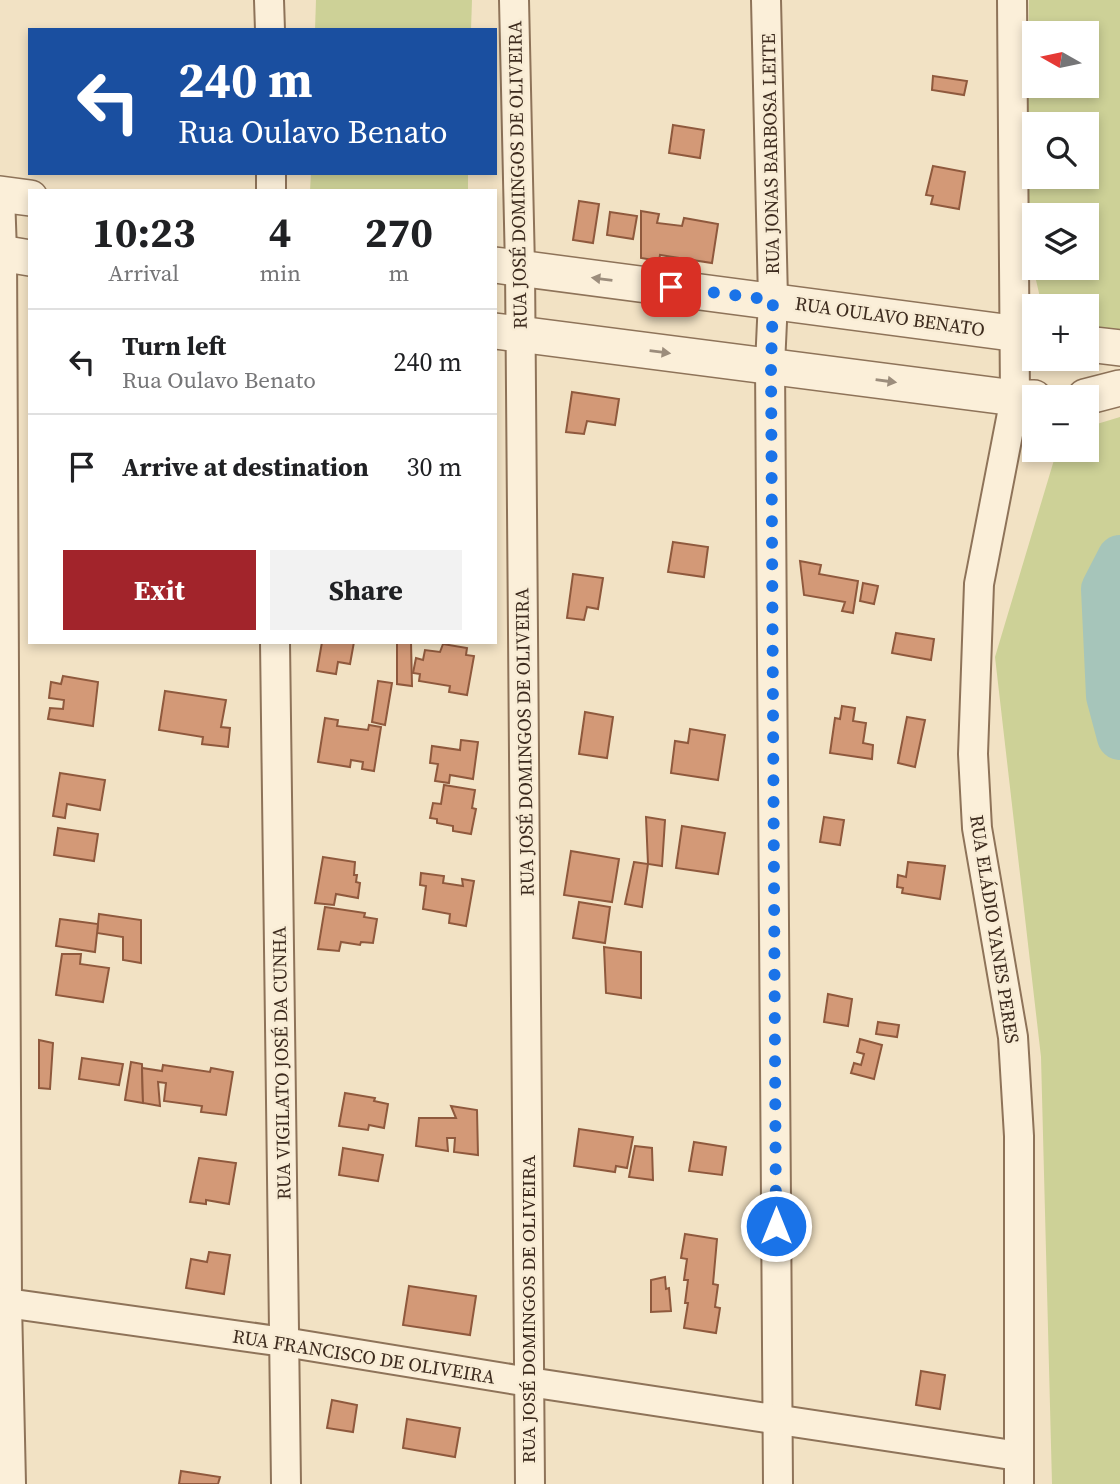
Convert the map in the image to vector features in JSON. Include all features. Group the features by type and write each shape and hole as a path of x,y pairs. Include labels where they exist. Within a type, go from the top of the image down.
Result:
{"street":[{"path":"269,0 270,28"},
{"name":"RUA JOSÉ DOMINGOS DE OLIVEIRA","path":"514,0 507,266 530,1484"},
{"name":"RUA JONAS BARBOSA LEITE","path":"766,0 773,300 771,366 778,1484"},
{"name":"RUA ELÁDIO YANES PERES","path":"1012,0 1023,294"},
{"path":"11,1484 4,1302 11,255 0,194 28,198"},
{"name":"RUA OULAVO BENATO","path":"507,266 1022,335"},
{"path":"508,332 1022,398"},
{"path":"1099,345 1120,348"},
{"path":"1099,393 1120,388"},
{"name":"RUA ELÁDIO YANES PERES","path":"1018,1470 1019,1136 1013,1037 977,828 973,754 979,584 1022,410"},
{"name":"RUA VIGILATO JOSÉ DA CUNHA","path":"275,644 286,1484"},
{"name":"RUA FRANCISCO DE OLIVEIRA","path":"4,1302 284,1342 778,1420 1018,1470"}],"green space":[{"path":"316,0 472,0 471,28 315,28"},
{"path":"1029,0 1120,0 1120,334 1099,331 1099,294 1039,294 1036,280 1099,280 1099,203 1026,203 1027,189 1099,189 1099,112 1028,112 1028,98 1099,98 1099,21 1029,21"},
{"path":"311,175 468,175 468,189 310,189"},
{"path":"1120,417 1120,1484 1052,1484 1041,1057 995,657 1053,462 1099,462 1099,423"}],"building":[{"path":"933,76 967,81 964,95 932,90"},
{"path":"673,125 704,130 700,158 669,153"},
{"path":"933,166 965,172 959,209 931,204 933,196 926,195"},
{"path":"579,201 599,204 593,243 573,240"},
{"path":"641,211 659,214 657,223 682,226 684,218 718,224 712,263 660,255 659,261 641,258"},
{"path":"610,212 637,216 633,239 607,235"},
{"path":"572,392 619,399 615,425 587,421 584,434 566,432"},
{"path":"673,542 708,547 704,577 668,572"},
{"path":"800,561 821,565 819,574 858,581 853,613 842,611 845,602 804,595"},
{"path":"573,574 603,578 598,609 587,607 584,620 567,618"},
{"path":"863,583 878,586 874,604 860,601"},
{"path":"896,633 934,639 931,660 892,653"},
{"path":"322,644 354,644 350,664 338,662 336,674 317,671"},
{"path":"397,644 411,644 412,686 397,684"},
{"path":"443,644 467,648 466,655 474,656 467,695 449,692 450,686 419,681 420,674 413,673 416,658 423,660 425,650 440,652"},
{"path":"63,676 98,682 93,726 48,719 50,708 63,709 64,700 49,698 51,682 61,684"},
{"path":"378,681 392,683 385,725 372,722"},
{"path":"165,691 226,700 221,727 230,728 228,747 202,744 203,737 159,730"},
{"path":"842,706 855,708 853,721 866,723 863,743 873,745 872,759 830,753 835,718 840,719"},
{"path":"585,712 613,717 607,758 579,754"},
{"path":"907,717 925,720 915,767 898,763"},
{"path":"325,718 338,720 337,726 368,730 369,725 381,727 374,771 362,769 363,762 351,760 350,767 318,762"},
{"path":"690,729 725,735 718,780 671,773 675,741 688,743"},
{"path":"461,740 478,742 473,779 450,775 449,783 435,781 438,764 430,763 432,746 460,750"},
{"path":"60,773 105,780 100,810 67,804 65,818 53,816"},
{"path":"444,785 475,790 472,808 476,809 471,834 453,831 453,826 437,823 437,819 430,818 433,803 441,804"},
{"path":"646,817 665,820 662,866 648,864"},
{"path":"824,817 844,820 840,845 820,842"},
{"path":"682,826 725,833 718,874 676,868"},
{"path":"58,828 98,834 94,861 54,855"},
{"path":"571,851 619,859 612,902 564,895"},
{"path":"323,857 355,862 354,875 357,875 356,882 360,883 358,898 336,894 334,905 315,903"},
{"path":"634,862 648,864 642,907 625,904"},
{"path":"908,862 945,866 940,899 902,893 903,888 897,887 898,875 906,877"},
{"path":"421,873 444,876 443,883 463,886 462,879 474,881 466,926 449,923 450,914 423,909 426,886 420,885"},
{"path":"579,902 610,907 605,943 573,938"},
{"path":"325,907 365,913 364,917 377,919 373,943 361,942 360,945 341,942 339,951 318,949"},
{"path":"99,914 141,920 141,963 123,960 123,937 97,933"},
{"path":"60,919 98,924 95,952 56,946"},
{"path":"604,947 641,952 641,998 606,993"},
{"path":"62,954 81,954 80,964 109,968 103,1002 56,995"},
{"path":"828,994 852,999 848,1026 824,1022"},
{"path":"878,1022 899,1025 897,1037 876,1034"},
{"path":"860,1039 882,1045 874,1079 851,1073 854,1063 861,1065 864,1054 857,1052"},
{"path":"39,1040 53,1043 50,1089 39,1088"},
{"path":"82,1058 123,1064 119,1085 79,1079"},
{"path":"131,1062 142,1064 143,1103 125,1100"},
{"path":"163,1065 210,1072 211,1068 233,1072 226,1115 201,1112 202,1106 164,1101 166,1083 158,1082 160,1106 143,1103 142,1068 162,1071"},
{"path":"345,1093 375,1098 374,1101 388,1104 384,1128 369,1125 368,1130 339,1126"},
{"path":"451,1106 477,1110 478,1155 454,1152 455,1138 447,1138 448,1151 416,1146 419,1118 456,1118"},
{"path":"579,1129 633,1137 627,1168 616,1166 615,1172 574,1166"},
{"path":"694,1142 726,1147 722,1175 689,1171"},
{"path":"635,1146 652,1148 653,1180 629,1177"},
{"path":"343,1148 383,1155 378,1181 339,1175"},
{"path":"199,1158 236,1163 229,1204 206,1200 206,1204 190,1202"},
{"path":"685,1234 717,1239 713,1284 718,1285 715,1307 720,1308 716,1333 684,1328 688,1280 684,1280 687,1259 681,1258"},
{"path":"209,1252 230,1255 224,1294 186,1288 191,1259 207,1262"},
{"path":"665,1277 671,1311 651,1312 651,1280"},
{"path":"409,1286 476,1296 470,1335 403,1325"},
{"path":"921,1371 945,1375 940,1409 916,1405"},
{"path":"332,1400 357,1405 353,1432 327,1428"},
{"path":"407,1419 460,1428 455,1457 403,1448"},
{"path":"181,1471 220,1477 218,1484 179,1484"}],"waterway":[{"path":"1120,558 1104,589 1109,696 1120,737"}],"route":[{"path":"671,287 773,300 771,366 776,1226"}]}
